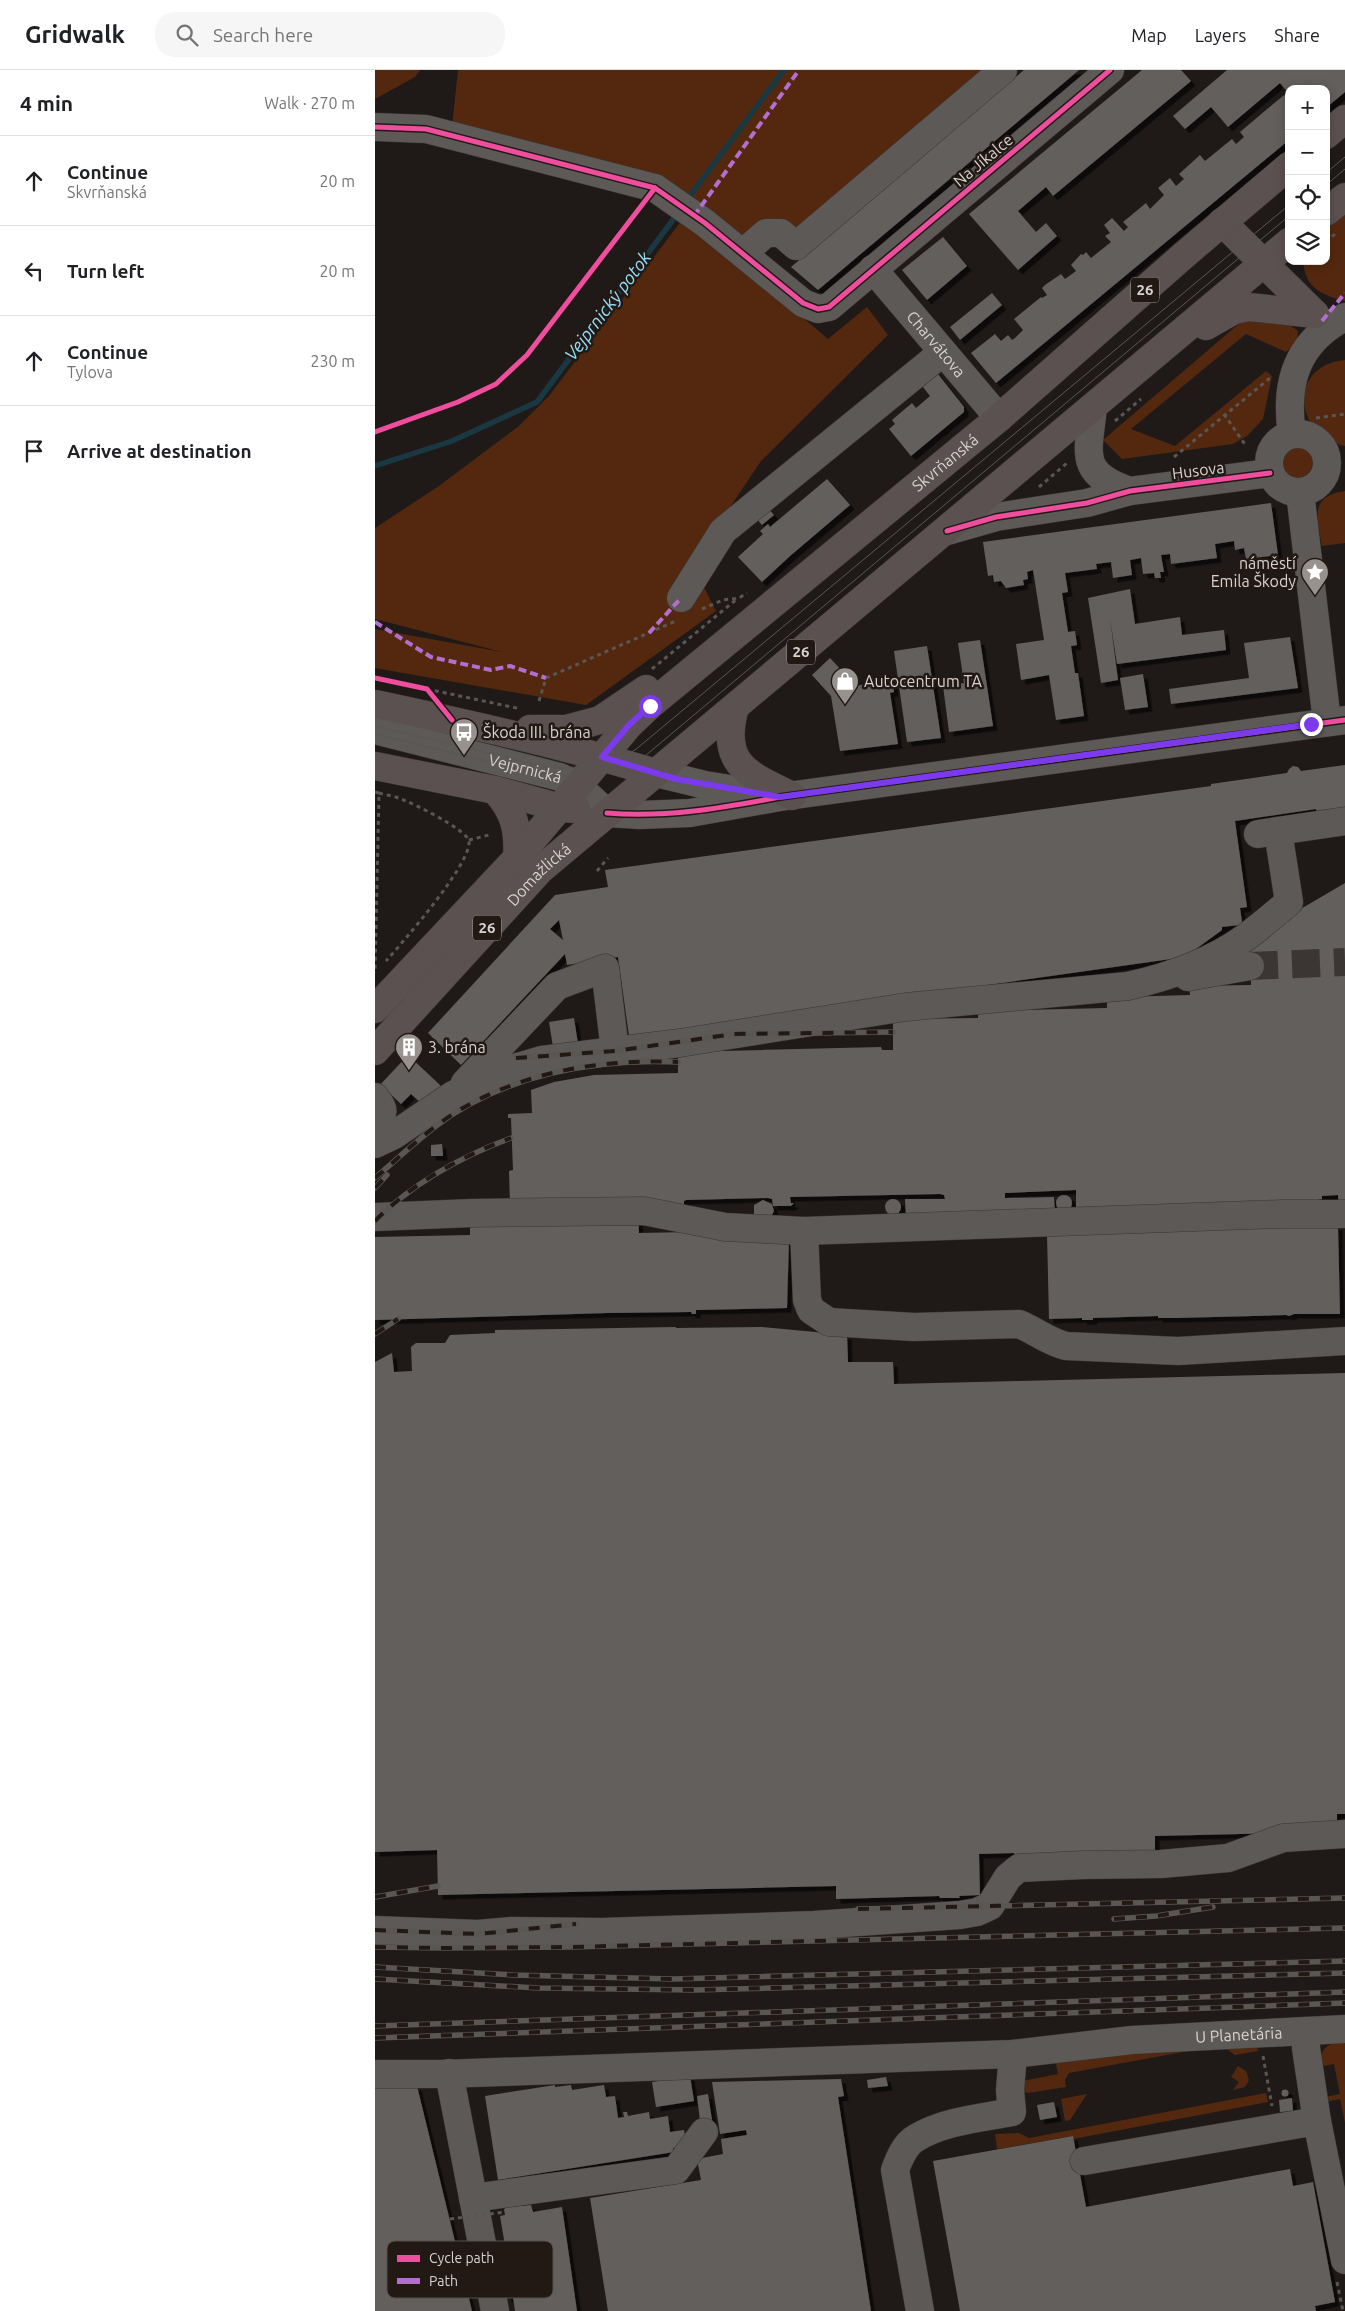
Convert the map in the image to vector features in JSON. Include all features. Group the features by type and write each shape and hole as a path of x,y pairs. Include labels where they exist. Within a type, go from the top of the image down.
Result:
{"main road":[{"path":"1330,132 1345,119"},
{"name":"Skvrňanská","path":"602,757 629,725 650,706 999,418 1222,222 1285,169"},
{"path":"1330,209 1345,197"},
{"path":"1222,222 1263,263 1333,324"},
{"name":"26","path":"607,813 1285,245"},
{"path":"1149,360 1227,314 1241,308 1256,307 1333,324"},
{"path":"486,728 566,729 600,720 640,693 723,644"},
{"name":"Vejprnická","path":"375,704 486,728 602,757 656,773"},
{"path":"735,707 730,733 731,744 736,758 744,769 756,779 786,796"},
{"name":"26","path":"561,808 602,757"},
{"name":"Vejprnická","path":"375,766 495,790 561,808 607,813"},
{"path":"495,790 515,817 518,835 517,858"},
{"name":"Domažlická","path":"375,1009 517,858 561,808"},
{"name":"Domažlická","path":"375,1051 541,870 607,813"}],"street":[{"path":"743,253 766,234 781,233 795,246 1003,70"},
{"name":"Na Jíkalce","path":"375,127 426,129 655,188 743,253 803,303 818,309 829,306 1110,70"},
{"name":"Charvátova","path":"873,269 999,418"},
{"path":"1292,434 1289,406 1293,374 1304,352 1333,324"},
{"path":"688,609 723,531 943,352"},
{"path":"1093,407 1089,456 1094,472 1109,484 1130,491"},
{"path":"1292,434 1309,436 1317,440 1336,464 1316,486 1300,492 1282,488 1270,474 1268,464 1270,454 1279,441 1292,434"},
{"name":"Husova","path":"947,530 996,517 1087,504 1130,491 1270,474"},
{"path":"607,813 641,815 690,813 786,796 1336,721 1300,492"},
{"name":"Vejprnická","path":"375,730 543,772 578,786 607,813"},
{"path":"656,773 705,785 786,796"},
{"path":"1149,981 1205,960 1237,942 1289,902 1268,832 1345,821"},
{"path":"375,1144 394,1136 453,1095 487,1078 534,1062 559,1056 698,1040 906,1007 1127,986 1149,981 1207,975 1251,966"},
{"path":"453,1095 557,986 605,968 615,1051"},
{"path":"375,1098 383,1109 383,1113 375,1124"},
{"path":"375,1217 472,1213 643,1211 725,1226 804,1231 1271,1214 1345,1214"},
{"path":"804,1231 807,1300 811,1310 829,1322 914,1327 1019,1324 1053,1343 1067,1346 1178,1352 1345,1341"},
{"path":"375,1930 478,1934 512,1931 602,1932 814,1925 960,1915 977,1912 990,1906 1008,1877 1019,1868 1161,1864 1228,1858 1283,1838 1345,1834"},
{"name":"U Planetária","path":"375,2074 1013,2054 1132,2040 1345,2028"},
{"path":"1306,2031 1306,2048 1317,2121 1345,2260"},
{"path":"920,2311 895,2170 900,2156 914,2139 957,2122 1012,2112 1010,2090 1013,2054"},
{"path":"449,2073 481,2241"},
{"path":"1084,2161 1317,2121"},
{"path":"473,2198 676,2170 704,2132"},
{"path":"492,2298 495,2311"}],"path":[{"path":"1174,457 1272,376"},
{"path":"1224,414 1246,446"},
{"path":"1316,418 1345,414"},
{"path":"1036,490 1089,444"},
{"path":"651,670 739,598 753,590"},
{"path":"539,701 546,678 688,609 739,598"},
{"path":"418,687 529,710"},
{"path":"427,689 452,720"},
{"path":"377,792 401,799 437,817 465,834 469,840 468,849 459,866 437,899 375,973 377,792"},
{"path":"469,840 489,835"},
{"path":"597,872 608,858"},
{"path":"449,2220 505,2212"}],"shaded area":[{"path":"375,70 420,70 415,77 375,99"},
{"path":"458,70 1003,70 796,246 781,233 735,260 828,339 867,307 888,335 761,461 692,564 716,611 586,705 375,668 375,629 502,652 375,619 375,528 439,486 519,426 549,396 688,212 451,136"},
{"path":"1345,214 1345,301 1316,289 1307,278 1304,270 1303,265 1330,265 1330,227"},
{"path":"1255,310 1269,310 1298,331 1297,342 1286,352 1246,334 1131,429 1175,446 1266,371 1272,376 1263,419 1247,436 1233,444 1122,459 1103,440"},
{"path":"1345,360 1345,446 1328,440 1316,430 1308,417 1304,402 1306,388 1313,375 1326,365"},
{"path":"1297,446 1303,447 1308,451 1312,456 1312,468 1308,473 1303,477 1297,478 1291,477 1286,473 1282,468 1281,462 1282,456 1286,451 1291,447"},
{"path":"1345,491 1345,543 1322,546 1318,526 1318,510 1326,498"},
{"path":"1345,2041 1345,2123 1340,2099 1325,2102 1324,2097 1340,2094 1334,2064 1318,2067 1323,2051 1329,2045"},
{"path":"1256,2042 1258,2051 1235,2055 1221,2045 1069,2073 1065,2080 1066,2087 1028,2093 1020,2091 1016,2086 1021,2086 1022,2081 1058,2074 1055,2059 1146,2047"},
{"path":"1238,2066 1246,2071 1249,2080 1245,2087 1233,2090 1239,2082 1231,2077"},
{"path":"1266,2093 1268,2102 1073,2139 1073,2136 997,2149 995,2134 1019,2133 1029,2138"},
{"path":"1087,2094 1070,2120 1065,2121 1061,2099"}],"building":[{"path":"1024,70 1079,70 818,290 791,267"},
{"path":"1142,70 1181,70 1191,81 1053,196 1046,187 1018,211 1036,232 1046,223 1057,236 1018,270 969,214"},
{"path":"1227,70 1345,70 1345,92 1330,105 1330,85 1285,85 1285,89 1280,83 1228,127 1211,107 1185,129 1173,116"},
{"path":"1284,95 1285,143 996,383 971,353 995,334 1001,341 1008,335 1012,340 1015,338 1023,330 1014,319 1041,297 1047,295 1042,288 1045,285 1061,274 1065,279 1076,271 1071,265 1081,254 1083,255 1086,252 1091,258 1111,242 1105,236 1110,233 1104,225 1112,218 1124,231 1128,227 1123,222 1146,203 1150,209 1164,195 1158,188 1170,178 1176,186 1184,179 1179,174 1200,155 1205,161 1232,139 1236,144 1244,137 1240,132"},
{"path":"943,237 967,266 927,300 902,270"},
{"path":"992,293 1002,305 960,340 950,327"},
{"path":"937,373 964,407 964,412 911,456 889,429 895,424 892,420 912,403 916,408 930,396 919,382"},
{"path":"827,479 850,505 762,582 738,557 763,534 760,531 768,524 770,527"},
{"path":"1271,503 1278,555 1246,559 1244,548 1235,550 1234,541 1215,544 1217,558 1171,564 1170,554 1161,555 1164,572 1160,572 1161,578 1155,578 1154,573 1143,574 1141,558 1130,560 1132,575 1113,578 1111,562 1096,564 1097,569 1065,573 1068,592 1062,593 1068,632 1075,631 1077,645 1071,646 1075,673 1078,673 1084,716 1056,720 1049,675 1021,680 1016,644 1044,640 1033,570 1027,572 1028,579 1023,580 1024,585 1006,588 1001,581 994,582 993,575 988,576 983,542"},
{"path":"767,507 774,515 762,525 755,517"},
{"path":"1130,589 1135,624 1180,617 1182,635 1224,630 1226,650 1117,664 1110,618 1118,680 1101,683 1088,598"},
{"path":"1290,637 1298,688 1171,704 1169,689 1249,678 1244,643"},
{"path":"980,640 993,726 949,732 943,686 964,683 958,643"},
{"path":"927,646 941,738 907,742 894,651"},
{"path":"830,658 856,686 893,678 894,692 890,693 898,744 840,751 831,696 812,675"},
{"path":"1143,674 1148,707 1125,710 1120,678"},
{"path":"1345,765 1345,814 1318,818 1316,809 1235,821 1247,907 1240,908 1242,922 1239,925 1222,927 1222,930 1185,957 629,1036 618,957 567,965 565,954 461,1065 428,1033 555,895 608,887 605,870 1211,786 1211,784 1287,773 1293,766 1298,767 1301,771","holes":["559,920 563,940 550,929"]},
{"path":"1345,883 1345,1210 1339,1210 1338,1195 1322,1196 1322,1199 1317,1200 1076,1208 1076,1190 1005,1193 1005,1198 1054,1197 1055,1214 906,1217 905,1199 945,1199 944,1195 940,1194 790,1197 791,1203 794,1203 791,1206 773,1206 772,1199 768,1198 686,1200 684,1201 684,1207 510,1205 509,1171 513,1170 511,1118 508,1118 508,1114 532,1113 531,1090 554,1082 594,1075 678,1073 678,1052 881,1047 882,1050 893,1050 893,1019 978,1018 978,1011 1107,1008 1107,1002 1122,1001 1122,997 1190,995 1189,986 1251,985 1250,947 1287,917"},
{"path":"574,1018 578,1044 553,1047 549,1022"},
{"name":"3. brána","path":"408,1055 441,1086 423,1105 411,1094 401,1104 382,1086 379,1086"},
{"path":"442,1144 443,1156 431,1156 431,1145"},
{"path":"1064,1195 1070,1197 1072,1203 1070,1209 1064,1211 1058,1209 1056,1203 1058,1197"},
{"path":"890,1199 896,1199 901,1204 899,1213 890,1215 885,1210 885,1204"},
{"path":"763,1200 772,1204 774,1211 771,1217 754,1216 754,1205"},
{"path":"638,1215 639,1233 690,1232 789,1240 787,1308 696,1310 696,1314 691,1312 607,1313 375,1320 375,1237 470,1235 470,1219"},
{"path":"1338,1226 1340,1314 1175,1318 1158,1318 1158,1316 1093,1318 1093,1320 1082,1320 1082,1318 1049,1319 1047,1233"},
{"path":"762,1327 847,1335 848,1362 893,1362 894,1384 1345,1373 1345,1814 1337,1814 1337,1824 1280,1833 1155,1836 1155,1857 1015,1860 1014,1853 979,1854 980,1895 959,1896 960,1898 940,1898 939,1896 836,1899 836,1886 438,1895 437,1850 375,1852 375,1362 392,1353 394,1372 412,1371 411,1347 416,1343 445,1343 450,1335 495,1333 495,1330"},
{"path":"690,2076 694,2101 656,2107 652,2082"},
{"path":"886,2077 888,2086 868,2088 867,2080"},
{"path":"841,2079 844,2096 838,2097 871,2311 608,2311 590,2198 701,2180 697,2159 723,2154 721,2139 747,2135 746,2130 720,2134 712,2082"},
{"path":"555,2085 555,2087 571,2085 572,2090 604,2085 606,2097 615,2096 618,2118 624,2117 623,2112 627,2112 628,2116 649,2112 650,2119 668,2116 670,2132 684,2130 687,2146 673,2148 674,2152 498,2180 485,2096"},
{"path":"375,2086 417,2086 455,2241 387,2241 387,2298 469,2298 472,2311 375,2311"},
{"path":"1285,2090 1288,2093 1285,2096 1282,2093"},
{"path":"708,2094 712,2120 700,2121 697,2096"},
{"path":"1292,2098 1293,2111 1280,2112 1279,2100"},
{"path":"1054,2102 1057,2117 1040,2120 1037,2105"},
{"path":"1073,2136 1086,2207 1290,2169 1293,2186 1313,2182 1335,2302 1315,2306 1316,2311 960,2311 933,2161"},
{"path":"531,2205 533,2212 562,2207 577,2311 515,2311 513,2298 553,2298 553,2241 504,2241 500,2216 505,2215 504,2209 507,2207"}],"waterway":[{"name":"Vejprnický potok","path":"686,201 784,70"},
{"name":"Vejprnický potok","path":"375,466 452,441 537,402 678,213"}],"tunnel":[{"path":"1250,966 1345,962"}],"tram line":[{"path":"1330,170 1345,157"},
{"path":"1330,182 1345,169"},
{"path":"375,726 545,767 580,767 602,763 635,750 1285,208"},
{"path":"375,734 543,775 583,776 595,774 620,768 645,756 1285,219"}],"railway":[{"path":"516,1058 615,1051 734,1034 893,1032"},
{"path":"375,1178 428,1132 462,1108 520,1082 551,1073 583,1067 615,1063 678,1062"},
{"path":"375,1221 406,1194 439,1172 456,1162 511,1138"},
{"path":"375,1188 387,1175"},
{"path":"375,1334 398,1319"},
{"path":"375,1897 438,1886"},
{"path":"858,1909 1345,1898"},
{"path":"1114,1919 1156,1916 1213,1907"},
{"path":"375,1930 478,1934 576,1924"},
{"path":"375,1947 570,1947 1345,1928"},
{"path":"375,1967 513,1975 673,1979 1345,1961"},
{"path":"375,1979 538,1988 695,1990 1345,1973"},
{"path":"375,2026 1345,1992"},
{"path":"375,2038 1345,2003"}],"marked path":[{"path":"694,216 799,70"},
{"path":"1322,321 1345,293"},
{"path":"649,633 681,598"},
{"path":"375,622 431,657 491,670 510,666 546,678"}],"cycle path":[{"path":"375,127 426,129 655,188 705,223 803,303 818,309 829,307 1110,70"},
{"path":"375,432 458,402 496,384 527,355 655,188"},
{"path":"947,531 996,517 1087,503 1130,491 1270,473"},
{"path":"375,678 427,689 452,720"},
{"path":"607,813 651,814 694,811 780,797 1345,720"}],"place":[{"name":"náměstí Emila Škody","path":"1315,596"},
{"name":"Autocentrum TA","path":"845,705"},
{"name":"Škoda III. brána","path":"464,756"},
{"name":"3. brána","path":"409,1071"}],"route":[{"path":"650,706 629,725 602,757 676,779 780,797 893,783 1311,724"}]}
